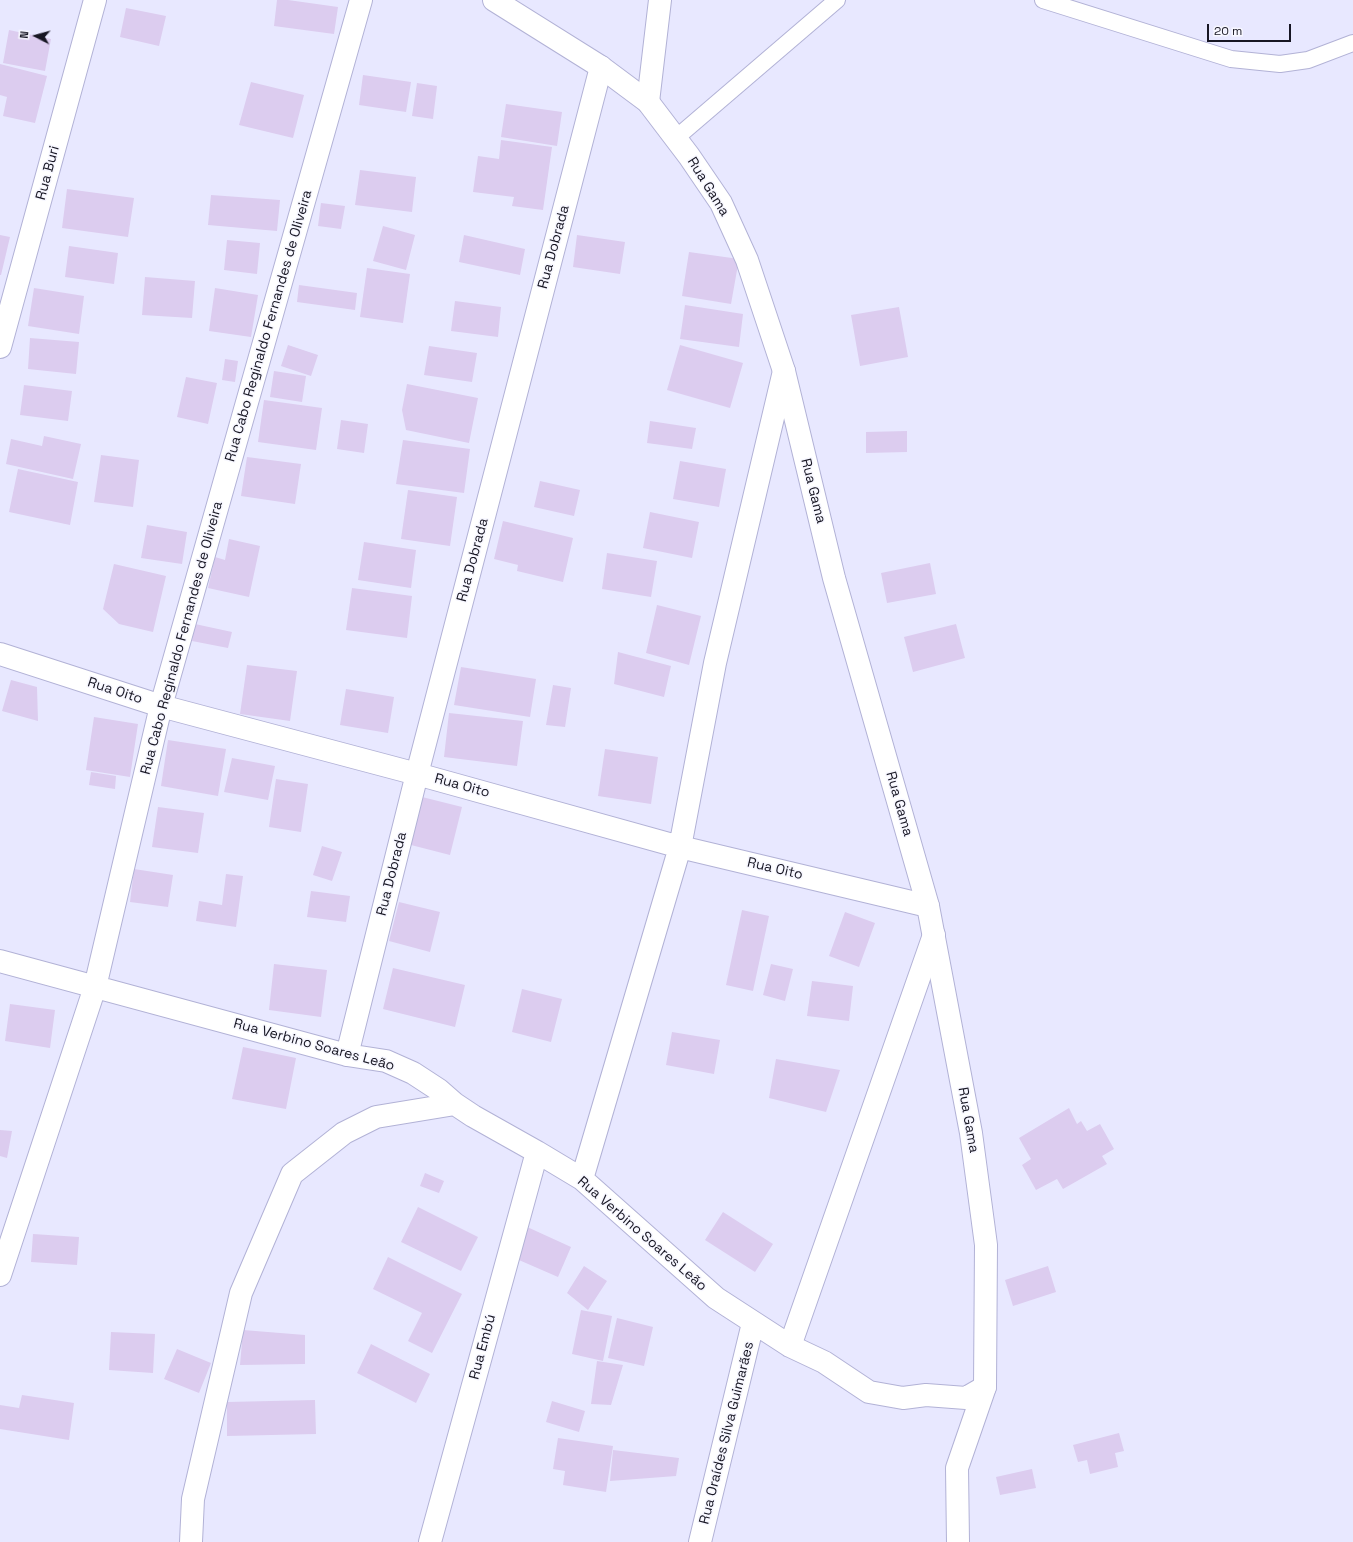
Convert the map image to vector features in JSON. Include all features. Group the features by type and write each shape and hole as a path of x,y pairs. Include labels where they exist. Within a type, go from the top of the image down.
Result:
{"street":[{"name":"Rua Buri","path":"0,347 95,0"},
{"name":"Rua Cabo Reginaldo Fernandes de Oliveira","path":"0,1275 95,987 161,706 361,0"},
{"name":"Rua Gama","path":"494,0 601,66 648,102 676,138 721,203 747,260 784,371 834,578 928,906 971,1132 986,1245 985,1387 957,1468 958,1542"},
{"path":"648,102 660,0"},
{"name":"Rua Dobrada","path":"347,1055 417,774 601,66"},
{"path":"582,1179 680,847 715,663 784,371"},
{"name":"Rua Oito","path":"0,654 161,706 417,774 680,847 928,906"},
{"path":"790,1346 934,935"},
{"name":"Rua Verbino Soares Leão","path":"0,961 347,1055 386,1061 413,1074 439,1090 455,1104 473,1116 582,1179 716,1298 790,1346 824,1362 869,1392 903,1398 926,1395 966,1398 985,1387"},
{"path":"191,1542 193,1499 241,1293 292,1174 344,1133 376,1117 455,1104"},
{"name":"Rua Embú","path":"430,1542 537,1152"},
{"name":"Rua Oraídes Silva Guimarães","path":"700,1542 754,1323"}],"lane":[{"path":"676,138 837,0"},
{"path":"1043,0 1231,59 1280,64 1308,60 1353,43"}],"building":[{"path":"277,0 288,0 338,7 334,34 274,26"},
{"path":"126,8 166,16 159,46 120,37"},
{"path":"9,30 51,39 45,71 3,63"},
{"path":"0,64 47,76 35,123 3,116 7,97 0,95"},
{"path":"363,75 411,82 406,112 359,105"},
{"path":"251,82 304,95 293,138 239,125"},
{"path":"417,83 437,86 433,119 412,116"},
{"path":"506,104 562,112 557,146 501,137"},
{"path":"501,140 552,147 543,210 512,206 514,197 473,192 478,156 499,159"},
{"path":"360,170 416,177 412,212 355,205"},
{"path":"67,189 134,198 128,237 62,228"},
{"path":"211,195 280,200 277,231 208,225"},
{"path":"321,203 345,206 341,229 318,226"},
{"path":"383,226 415,235 406,270 373,261"},
{"path":"0,235 10,237 1,275 0,275"},
{"path":"464,235 525,249 520,275 459,262"},
{"path":"577,235 625,242 620,274 573,267"},
{"path":"227,240 260,243 257,274 224,270"},
{"path":"69,246 118,253 114,284 65,277"},
{"path":"689,252 739,259 731,304 682,296"},
{"path":"367,268 410,274 403,323 360,317"},
{"path":"145,277 195,281 192,318 142,315"},
{"path":"299,285 357,293 355,310 297,302"},
{"path":"34,288 84,296 79,334 28,326"},
{"path":"215,288 258,295 251,337 209,331"},
{"path":"455,301 501,307 498,337 451,331"},
{"path":"685,305 743,314 739,347 680,339"},
{"path":"899,307 908,357 860,366 851,315"},
{"path":"30,338 79,342 76,374 28,369"},
{"path":"288,345 318,355 311,376 281,366"},
{"path":"680,345 743,363 730,408 667,390"},
{"path":"429,346 477,353 472,382 424,375"},
{"path":"225,359 238,361 235,382 222,380"},
{"path":"274,371 306,376 302,402 270,397"},
{"path":"186,377 217,383 208,424 177,417"},
{"path":"407,384 478,398 469,443 406,430 402,410"},
{"path":"24,385 72,391 68,421 20,415"},
{"path":"264,400 322,408 316,450 258,442"},
{"path":"341,420 368,424 364,453 337,449"},
{"path":"650,421 696,428 692,449 647,443"},
{"path":"907,431 907,452 866,453 866,432"},
{"path":"44,436 81,444 73,479 6,464 11,439 42,446"},
{"path":"403,440 470,449 464,493 396,484"},
{"path":"101,455 139,460 133,507 94,502"},
{"path":"247,457 301,464 295,504 241,496"},
{"path":"680,461 726,469 719,507 673,499"},
{"path":"18,469 78,482 70,525 9,512"},
{"path":"540,481 580,490 574,516 534,507"},
{"path":"408,490 457,497 450,546 401,539"},
{"path":"650,512 699,522 692,558 643,548"},
{"path":"503,521 573,538 563,582 517,571 518,565 494,559"},
{"path":"147,525 187,532 182,564 141,558"},
{"path":"229,539 260,546 249,597 208,588 215,557 225,560"},
{"path":"364,542 416,550 411,588 358,580"},
{"path":"607,553 657,561 651,597 602,589"},
{"path":"930,563 936,594 887,603 881,573"},
{"path":"114,564 166,576 153,632 119,624 103,609"},
{"path":"352,588 412,596 407,638 346,630"},
{"path":"657,605 701,616 689,665 646,653"},
{"path":"195,624 232,632 228,648 192,641"},
{"path":"956,624 965,658 913,672 904,637"},
{"path":"618,652 671,666 664,697 614,684"},
{"path":"247,665 297,671 290,721 240,714"},
{"path":"461,667 536,679 530,717 454,705"},
{"path":"11,680 37,687 38,721 2,711"},
{"path":"553,685 571,688 565,727 546,725"},
{"path":"346,689 394,697 388,733 340,725"},
{"path":"449,713 523,721 517,766 444,757"},
{"path":"94,717 138,724 130,777 86,770"},
{"path":"168,740 226,749 218,796 161,786"},
{"path":"605,749 658,757 651,804 598,796"},
{"path":"232,758 275,766 268,800 224,792"},
{"path":"91,772 116,776 115,789 89,785"},
{"path":"276,779 308,784 301,832 269,827"},
{"path":"422,797 462,807 450,855 411,845"},
{"path":"158,807 204,813 198,853 152,847"},
{"path":"322,846 342,852 332,881 313,875"},
{"path":"134,869 173,875 168,907 130,902"},
{"path":"226,874 243,876 236,927 196,921 199,901 222,905"},
{"path":"311,891 350,896 346,922 307,917"},
{"path":"399,902 440,912 430,952 389,941"},
{"path":"742,910 769,916 753,991 726,985"},
{"path":"845,912 875,923 859,967 829,956"},
{"path":"274,964 327,970 321,1017 269,1010"},
{"path":"771,964 793,969 785,1001 763,995"},
{"path":"393,968 465,985 455,1027 383,1009"},
{"path":"812,981 853,986 849,1021 807,1016"},
{"path":"522,989 562,999 551,1042 512,1032"},
{"path":"10,1004 55,1010 50,1048 5,1041"},
{"path":"672,1032 720,1040 714,1074 666,1065"},
{"path":"243,1047 296,1058 286,1109 232,1099"},
{"path":"776,1059 840,1070 826,1112 769,1098"},
{"path":"1069,1108 1077,1124 1081,1121 1087,1131 1100,1124 1114,1149 1102,1156 1107,1164 1063,1189 1057,1179 1036,1190 1022,1165 1031,1159 1019,1138"},
{"path":"0,1130 12,1131 7,1158 0,1156"},
{"path":"425,1173 444,1181 439,1193 420,1186"},
{"path":"418,1207 478,1237 461,1271 401,1242"},
{"path":"723,1212 773,1244 755,1272 705,1240"},
{"path":"525,1226 571,1247 558,1277 512,1257"},
{"path":"33,1234 79,1237 77,1265 31,1262"},
{"path":"388,1257 462,1294 432,1353 408,1341 422,1313 373,1289"},
{"path":"584,1266 607,1281 588,1310 567,1293"},
{"path":"1048,1266 1056,1292 1013,1306 1005,1280"},
{"path":"581,1310 612,1316 603,1361 572,1354"},
{"path":"617,1318 653,1327 644,1366 608,1358"},
{"path":"243,1330 305,1335 305,1364 240,1365"},
{"path":"111,1332 155,1334 153,1373 109,1370"},
{"path":"371,1344 430,1374 416,1403 357,1373"},
{"path":"177,1349 211,1363 199,1393 164,1379"},
{"path":"597,1361 623,1365 611,1405 591,1404"},
{"path":"22,1395 74,1403 69,1440 0,1429 0,1405 19,1408"},
{"path":"315,1400 316,1434 227,1436 227,1402"},
{"path":"552,1401 585,1411 579,1432 546,1422"},
{"path":"1119,1433 1124,1451 1115,1453 1118,1467 1090,1474 1087,1460 1078,1462 1073,1445"},
{"path":"558,1438 613,1446 606,1492 563,1485 565,1471 553,1469"},
{"path":"613,1450 679,1458 676,1476 610,1481"},
{"path":"1032,1469 1036,1488 1000,1495 996,1477"}]}
